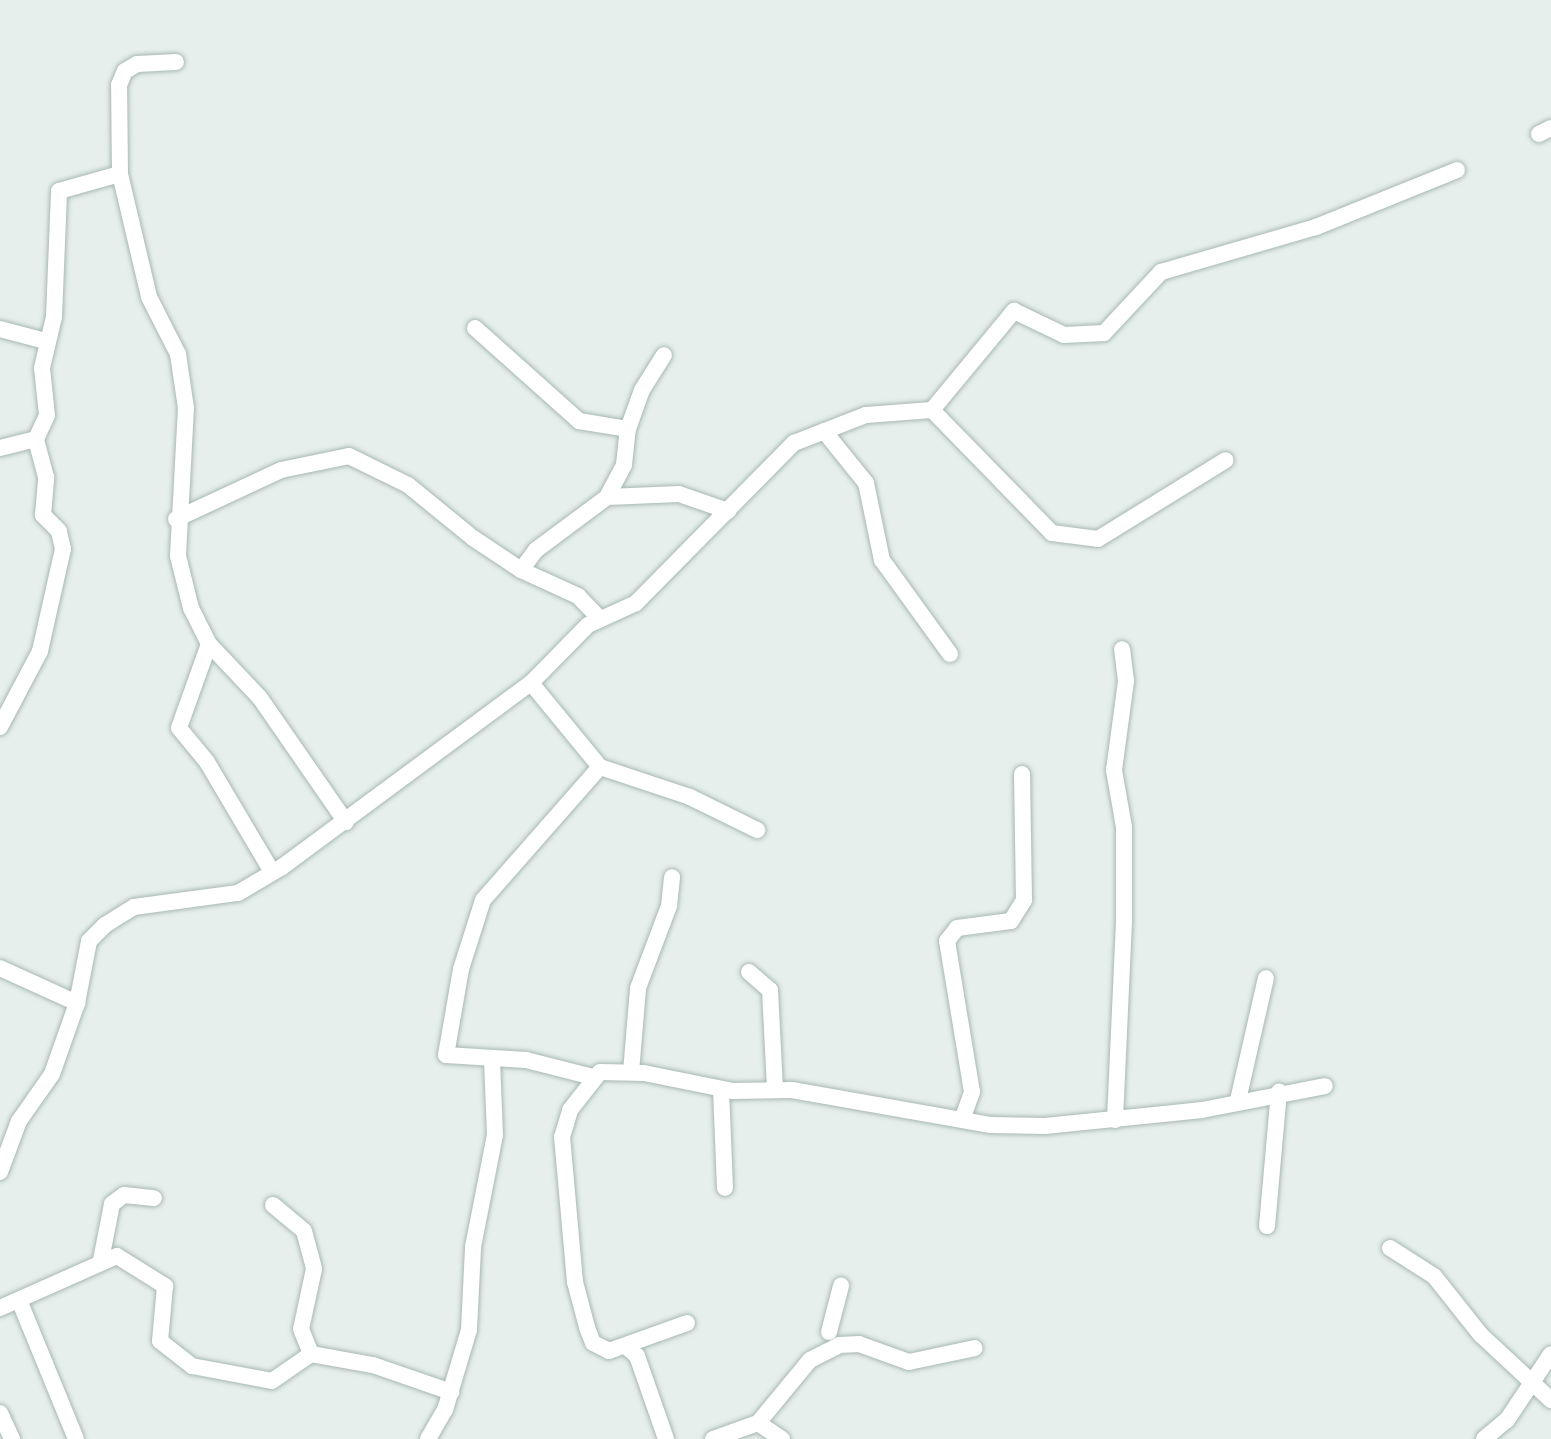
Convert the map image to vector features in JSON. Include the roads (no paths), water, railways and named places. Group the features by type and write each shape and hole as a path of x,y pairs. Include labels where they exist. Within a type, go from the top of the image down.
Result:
{"street":[{"path":"176,62 137,64 125,71 119,85 120,174 149,296 178,354 183,381 186,408 176,519 191,608 209,644 260,698 346,822"},
{"path":"0,1172 19,1121 52,1074 77,1003 89,940 118,913 208,901 272,872 346,822 531,683 562,647 600,619 636,603 794,443 866,415 932,410 1014,311 1063,335 1104,333 1161,272 1255,240 1316,227 1457,170"},
{"path":"0,727 40,651 63,549 59,531 43,514 46,477 36,439 47,415 45,341 54,317 59,191 120,174"},
{"path":"475,328 579,421 628,429"},
{"path":"0,329 45,341"},
{"path":"521,570 536,550 607,497 624,465 628,429 664,355"},
{"path":"932,410 1052,533 1098,539 1226,460"},
{"path":"824,431 866,483 882,560 950,654"},
{"path":"0,448 36,439"},
{"path":"176,519 281,470 349,456 408,485 521,570 550,578 600,619"},
{"path":"607,497 679,494 728,511"},
{"path":"209,644 178,729 207,762 272,872"},
{"path":"1115,1120 1124,919 1124,827 1114,770 1126,681 1122,649"},
{"path":"531,683 600,767 690,797 757,830"},
{"path":"600,767 483,900 461,969 446,1055 492,1060 526,1060 593,1077 631,1072 721,1089 775,1090 1045,1126 1115,1120 1325,1086"},
{"path":"963,1117 972,1092 947,941 957,928 1011,920 1024,900 1022,774"},
{"path":"631,1072 638,988 669,906 671,877"},
{"path":"0,968 77,1003"},
{"path":"749,972 770,990 775,1090"},
{"path":"1238,1100 1266,978"},
{"path":"428,1439 451,1392 469,1330 473,1247 495,1135 492,1060"},
{"path":"593,1077 570,1110 562,1137 575,1282 593,1343 609,1351 627,1347 687,1323"},
{"path":"721,1089 725,1188"},
{"path":"1267,1226 1279,1092"},
{"path":"101,1260 112,1205 124,1195 154,1198"},
{"path":"273,1205 304,1231 314,1269 301,1329 311,1354"},
{"path":"1390,1248 1434,1276 1481,1335 1535,1380 1551,1400"},
{"path":"0,1308 101,1260 129,1260 165,1286 160,1341 192,1366 272,1381 311,1354 425,1379 451,1392"},
{"path":"713,1439 758,1423 795,1375 821,1354 834,1339 841,1286"},
{"path":"19,1300 76,1439"},
{"path":"834,1339 859,1344 909,1362 975,1348"},
{"path":"627,1347 636,1356 666,1439"},
{"path":"1484,1439 1507,1420 1551,1354"},
{"path":"0,1413 12,1439"},
{"path":"758,1423 782,1439"}]}
